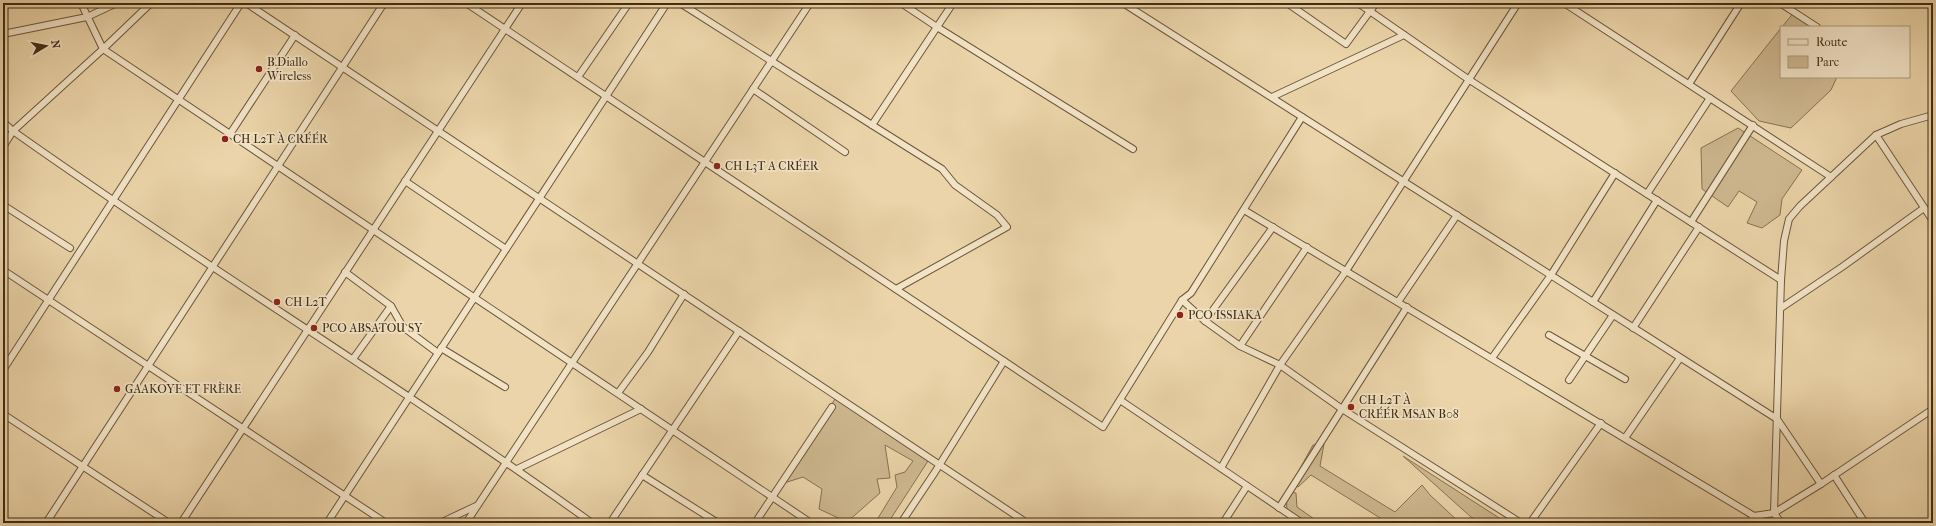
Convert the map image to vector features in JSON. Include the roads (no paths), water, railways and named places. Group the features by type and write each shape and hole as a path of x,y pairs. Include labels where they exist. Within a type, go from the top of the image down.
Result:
{"street":[{"path":"81,3 103,50 811,523"},
{"path":"3,34 87,17 117,3"},
{"path":"3,147 13,131 103,50 151,3"},
{"path":"3,370 241,3"},
{"path":"246,3 1028,523"},
{"path":"46,523 384,3"},
{"path":"466,3 1103,427 1182,300 1192,293 1302,117"},
{"path":"181,523 522,3"},
{"path":"578,77 629,3"},
{"path":"327,523 667,3"},
{"path":"680,3 942,170 955,185 997,215 1007,227 896,289"},
{"path":"466,523 810,3"},
{"path":"901,3 1133,149"},
{"path":"872,125 953,3"},
{"path":"1123,3 1777,419 1821,484"},
{"path":"1287,3 1346,44 1376,3"},
{"path":"1358,3 1468,79 1781,280"},
{"path":"1221,468 1280,366 1346,271 1518,3"},
{"path":"1564,3 1831,177"},
{"path":"1689,84 1741,3"},
{"path":"1780,3 1815,26"},
{"path":"1272,97 1404,35"},
{"path":"230,134 295,36"},
{"path":"753,89 845,152"},
{"path":"1647,194 1710,98"},
{"path":"1781,523 1774,513 1781,280 1784,242 1789,219 1876,135 1901,124 1933,115"},
{"path":"3,122 13,131 112,202 213,266 410,396 506,461 592,523"},
{"path":"1691,222 1752,125"},
{"path":"1876,135 1933,221"},
{"path":"1492,358 1551,275 1615,173"},
{"path":"405,181 506,249"},
{"path":"1593,302 1657,200"},
{"path":"3,205 70,248"},
{"path":"1780,308 1842,267 1924,208"},
{"path":"1244,210 1754,516 1774,513 1821,484 1933,409"},
{"path":"1398,302 1457,215"},
{"path":"1633,328 1699,227"},
{"path":"1205,321 1273,228"},
{"path":"1240,346 1307,247"},
{"path":"3,270 386,523"},
{"path":"345,272 391,306 403,327 439,350 506,387"},
{"path":"618,393 648,352 684,294"},
{"path":"1182,300 1205,321 1240,346 1280,366 1342,409 1521,523"},
{"path":"353,359 391,306"},
{"path":"1279,508 1407,307"},
{"path":"1569,380 1613,315"},
{"path":"610,523 671,429 739,331"},
{"path":"1549,335 1586,355 1625,379"},
{"path":"1625,438 1680,358"},
{"path":"901,523 940,464 1004,361"},
{"path":"1120,400 1302,523"},
{"path":"755,523 832,406"},
{"path":"517,469 641,409"},
{"path":"3,414 169,523"},
{"path":"1530,523 1601,423"},
{"path":"642,474 718,523"},
{"path":"1834,475 1865,523"},
{"path":"1223,523 1247,486"},
{"path":"440,523 478,505"},
{"path":"1749,523 1754,516"}],"place":[{"name":"B.Diallo Wireless","path":"259,69"},
{"name":"CH L2T À CRÉÉR","path":"225,139"},
{"name":"CH L3T A CRÉER","path":"717,166"},
{"name":"CH L2T","path":"277,302"},
{"name":"PCO ISSIAKA","path":"1180,315"},
{"name":"PCO ABSATOU SY","path":"314,328"},
{"name":"GAAKOYE ET FRÈRE","path":"117,389"},
{"name":"CH L2T À CRÉÉR MSAN B08","path":"1351,407"}]}
